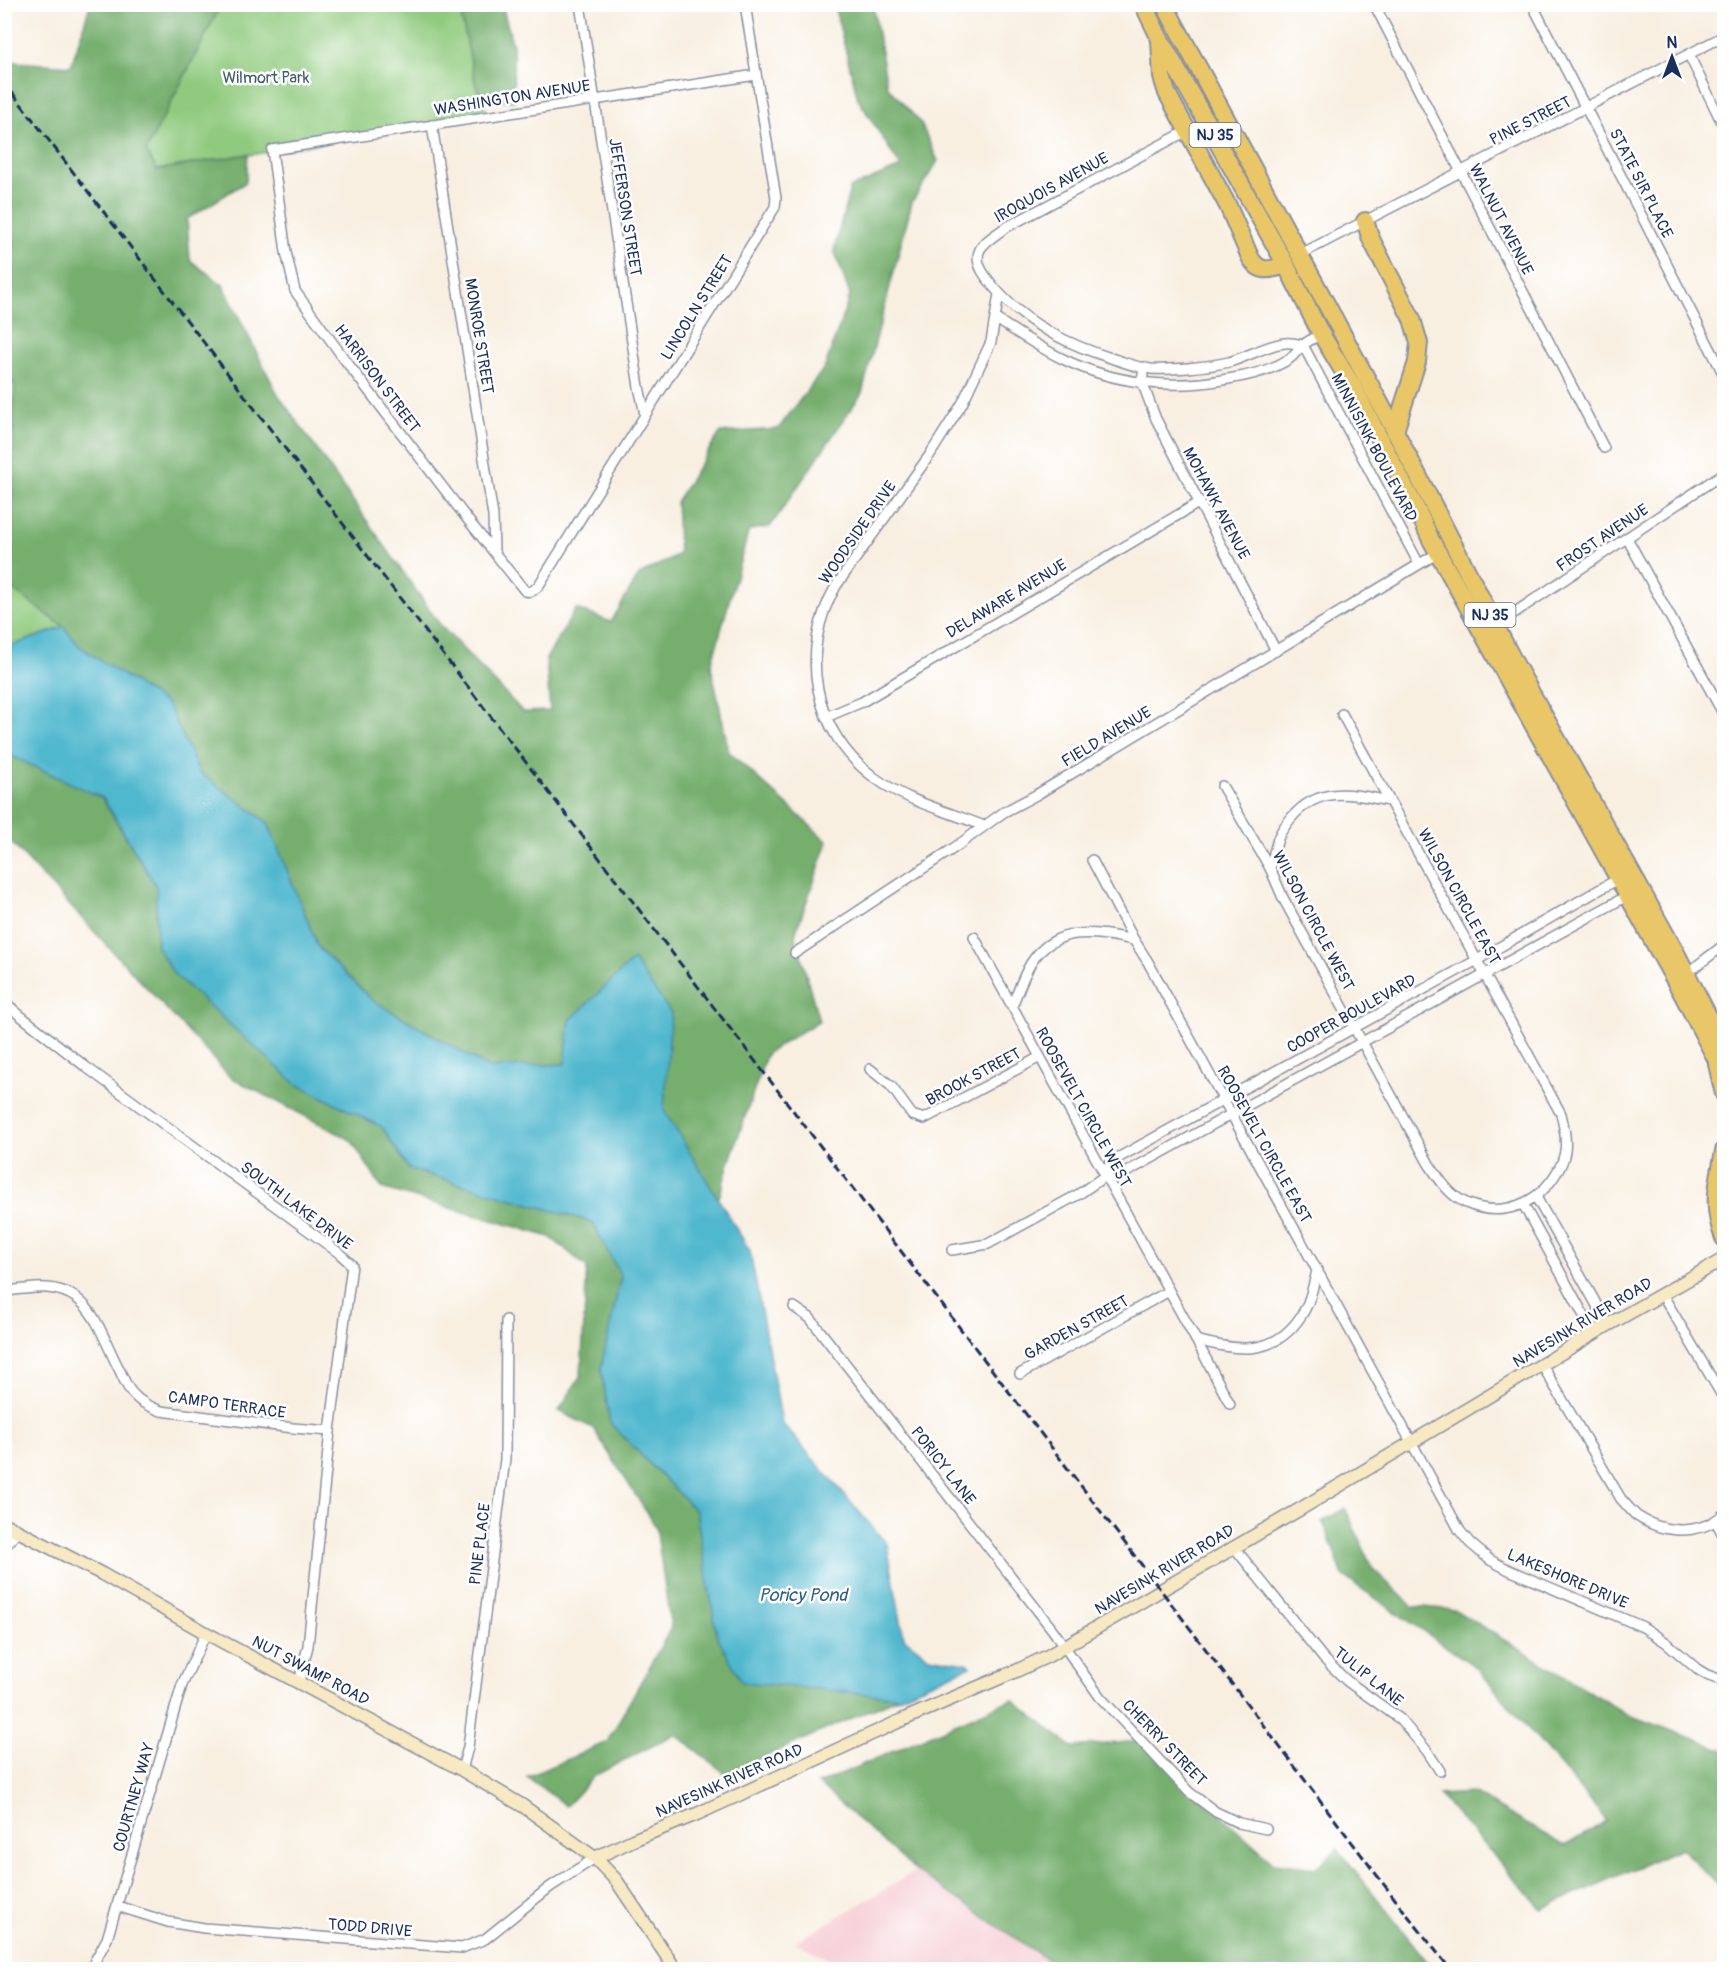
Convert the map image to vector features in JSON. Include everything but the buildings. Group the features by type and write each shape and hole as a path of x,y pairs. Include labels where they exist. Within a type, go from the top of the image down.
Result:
{"highway":[{"name":"NJ 35","path":"1143,4 1160,39 1286,265 1321,334 1353,387 1438,552 1618,879 1684,997 1720,1052"},
{"name":"NJ 35","path":"1164,4 1395,430 1514,662 1686,974 1720,1052 1725,1074"},
{"path":"1160,39 1162,77 1167,93 1228,206 1255,265 1263,269 1286,265"},
{"path":"1365,221 1371,239 1412,319 1419,343 1417,362 1395,430"},
{"path":"1720,1052 1725,1094"},
{"path":"1725,1151 1717,1190 1716,1209 1725,1238"}],"main road":[{"name":"NAVESINK RIVER ROAD","path":"595,1858 1016,1671 1064,1647 1608,1325 1725,1259"},
{"name":"NUT SWAMP ROAD","path":"4,1524 102,1574 206,1633 462,1770 523,1806 595,1858 616,1880 676,1970"}],"street":[{"name":"JEFFERSON STREET","path":"580,4 645,414"},
{"name":"LINCOLN STREET","path":"530,592 539,585 775,207 776,198 745,4"},
{"name":"WALNUT AVENUE","path":"1374,4 1604,448"},
{"name":"STATE SIR PLACE","path":"1532,4 1725,375"},
{"name":"PINE STREET","path":"1286,265 1300,254 1725,36"},
{"path":"1689,55 1725,127"},
{"name":"WASHINGTON AVENUE","path":"272,150 756,75"},
{"name":"MONROE STREET","path":"432,125 493,516 494,552"},
{"name":"IROQUOIS AVENUE","path":"999,294 985,276 978,260 978,253 985,242 1005,228 1187,131"},
{"name":"HARRISON STREET","path":"272,150 286,252 295,291 359,379 522,588 530,592"},
{"path":"999,294 1026,317 1055,336 1087,351 1150,369 1229,362 1284,343 1304,345"},
{"name":"WOODSIDE DRIVE","path":"984,826 926,806 896,791 861,766 847,751 826,717 816,676 815,661 818,629 826,603 962,404 987,352 996,319 999,294"},
{"path":"996,319 1064,360 1091,370 1142,382 1188,385 1238,378 1260,371 1289,359 1321,334"},
{"name":"MINNISINK BOULEVARD","path":"1304,345 1419,564"},
{"name":"MOHAWK AVENUE","path":"1143,367 1142,382 1156,419 1276,651"},
{"name":"FROST AVENUE","path":"1496,625 1725,473"},
{"name":"DELAWARE AVENUE","path":"826,717 862,702 1200,502"},
{"path":"1627,537 1725,715"},
{"name":"FIELD AVENUE","path":"795,953 954,848 1004,812 1036,795 1438,552"},
{"name":"WILSON CIRCLE EAST","path":"1342,714 1551,1094 1563,1120 1565,1151 1562,1164 1549,1185 1536,1197"},
{"name":"WILSON CIRCLE WEST","path":"1222,786 1270,868 1283,898 1429,1164 1444,1186 1467,1204 1491,1209 1516,1207 1536,1197"},
{"path":"1270,868 1284,826 1310,802 1322,796 1339,793 1389,801"},
{"name":"ROOSEVELT CIRCLE EAST","path":"1092,860 1412,1442"},
{"name":"COOPER BOULEVARD","path":"1105,1176 1112,1161 1478,960 1618,879"},
{"name":"COOPER BOULEVARD","path":"952,1250 987,1244 1079,1194 1105,1176 1124,1174 1628,896"},
{"path":"1012,1006 1034,960 1057,940 1082,933 1098,933 1134,940"},
{"name":"ROOSEVELT CIRCLE WEST","path":"974,937 1196,1340"},
{"path":"1686,974 1725,945"},
{"name":"SOUTH LAKE DRIVE","path":"4,1001 86,1066 339,1253 352,1265 330,1431 308,1646 299,1682"},
{"name":"BROOK STREET","path":"870,1069 891,1086 912,1115 924,1119 1040,1057"},
{"path":"1536,1197 1608,1325"},
{"path":"1523,1204 1594,1334"},
{"path":"1196,1340 1227,1348 1245,1349 1262,1346 1278,1339 1301,1316 1317,1271"},
{"name":"CAMPO TERRACE","path":"4,1292 33,1288 58,1289 81,1301 96,1319 130,1391 148,1406 161,1411 330,1431"},
{"name":"GARDEN STREET","path":"1020,1374 1169,1292"},
{"path":"1662,1294 1725,1399"},
{"name":"PORICY LANE","path":"794,1307 810,1318 1064,1647"},
{"name":"PINE PLACE","path":"462,1770 468,1747 505,1459 506,1320"},
{"path":"1196,1340 1230,1404"},
{"path":"1542,1365 1621,1498 1635,1515 1658,1527 1679,1531 1703,1527 1725,1514"},
{"name":"LAKESHORE DRIVE","path":"1412,1442 1460,1531 1481,1554 1509,1570 1643,1627 1667,1643 1697,1669 1725,1681"},
{"path":"1716,1521 1725,1536"},
{"path":"4,1548 18,1531"},
{"name":"TULIP LANE","path":"1234,1547 1324,1659 1347,1681 1400,1719 1427,1751 1440,1771"},
{"name":"COURTNEY WAY","path":"90,1970 107,1939 182,1685 206,1633"},
{"name":"CHERRY STREET","path":"1064,1647 1100,1697 1189,1792 1216,1812 1239,1823 1266,1828"},
{"name":"TODD DRIVE","path":"117,1906 168,1922 204,1928 462,1948 485,1940 550,1887 595,1858"}],"shaded area":[{"path":"916,1871 1061,1969 848,1969 795,1942"}],"green space":[{"path":"90,5 221,5 146,151 157,170 248,154 246,182 187,219 190,260 223,285 277,393 441,626 523,712 550,711 546,659 576,609 611,622 639,575 679,554 676,502 720,433 778,429 825,367 850,295 834,250 850,188 901,167 858,99 834,5 873,5 887,86 920,122 938,161 912,202 862,393 770,527 749,530 711,666 729,752 828,842 795,934 819,1021 767,1053 718,1201 663,1110 670,1013 633,961 570,1020 565,1064 489,1068 372,1000 318,947 268,823 199,772 168,705 79,646 64,627 11,588 15,385 4,367 4,61 71,66"},
{"name":"Wilmort Park","path":"221,5 459,5 476,86 483,99 487,116 157,170 146,151"},
{"path":"459,5 502,5 513,46 514,101 483,99 476,86"},
{"path":"4,367 15,385 11,588 64,627 5,648"},
{"path":"5,753 102,798 156,886 157,947 295,1083 382,1127 409,1169 592,1222 621,1276 601,1368 610,1423 696,1511 717,1636 742,1681 899,1697 726,1774 675,1734 594,1776 566,1806 527,1777 607,1742 671,1628 656,1527 593,1428 559,1411 581,1375 587,1267 550,1237 382,1188 351,1140 230,1077 5,836"},
{"path":"1345,1508 1373,1569 1412,1606 1455,1610 1626,1714 1724,1750 1724,1891 1681,1848 1542,1909 1439,1795 1473,1793 1565,1846 1607,1821 1477,1668 1343,1576 1322,1522"},
{"path":"1012,1699 1072,1747 1139,1741 1274,1863 1315,1868 1338,1849 1433,1969 1061,1969 916,1871 818,1784"}],"water":[{"name":"Poricy Pond","path":"64,627 79,646 168,705 199,772 268,823 318,947 372,1000 489,1068 565,1064 570,1020 633,960 671,1013 664,1110 750,1251 782,1423 887,1544 904,1638 929,1657 966,1663 970,1666 899,1697 742,1682 717,1636 696,1511 610,1423 601,1368 621,1276 592,1222 409,1169 382,1127 295,1083 175,975 157,947 156,886 103,798 5,753 5,648"}],"railway":[{"path":"4,82 1451,1970"}]}
